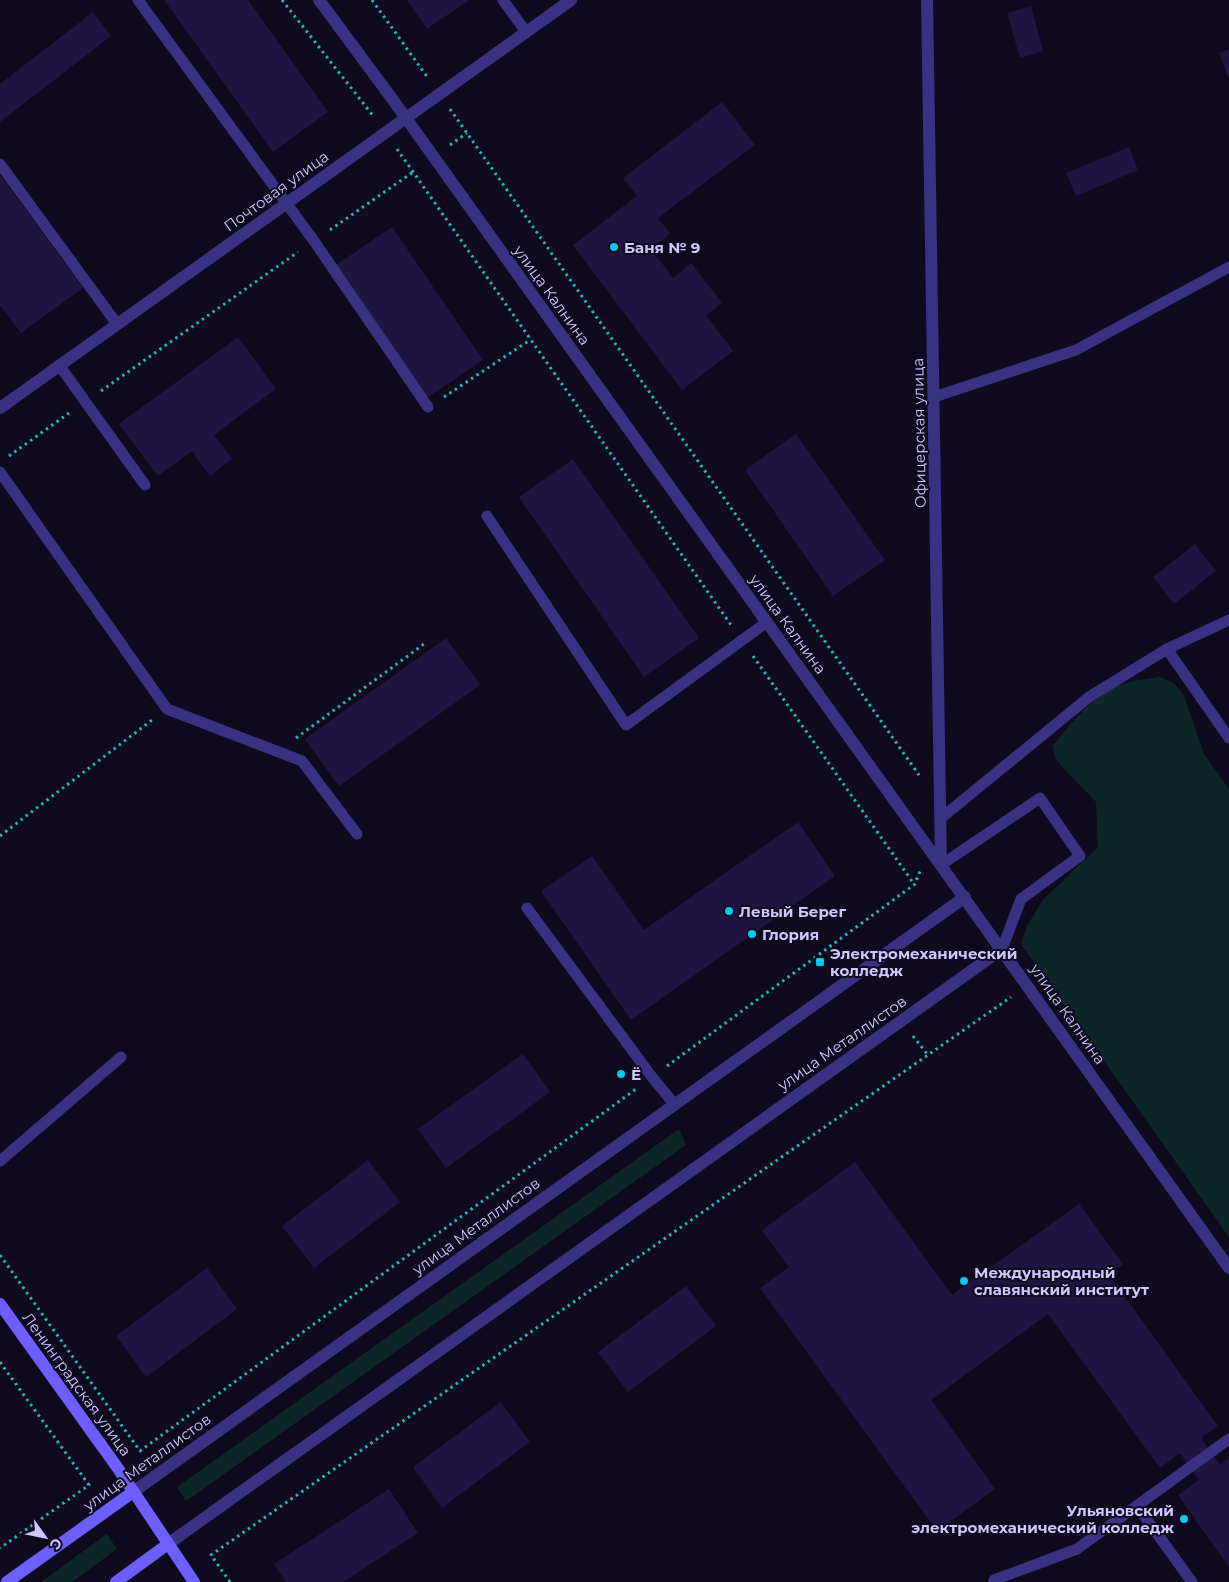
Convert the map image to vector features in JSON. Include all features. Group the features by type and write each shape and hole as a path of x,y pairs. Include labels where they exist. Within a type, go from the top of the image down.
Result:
{"street":[{"name":"улица Калнина","path":"319,0 965,897 1229,1268"},
{"name":"Почтовая улица","path":"0,408 571,0"},
{"name":"Офицерская улица","path":"927,0 941,865"},
{"name":"улица Металлистов","path":"7,1582 965,897"},
{"name":"улица Металлистов","path":"116,1582 1002,949"},
{"name":"Ленинградская улица","path":"0,1304 117,1467 194,1582"}],"lane":[{"path":"138,0 314,241 428,407"},
{"path":"503,0 526,32"},
{"path":"0,164 117,324"},
{"path":"934,397 1076,350 1229,266"},
{"path":"59,366 146,485"},
{"path":"0,472 167,708 302,761 357,834"},
{"path":"487,516 626,725 767,622"},
{"path":"940,812 1089,697 1167,648 1229,620"},
{"path":"1167,648 1229,738"},
{"path":"941,865 1040,798 1080,856 1021,899 1002,949"},
{"path":"527,908 652,1077 675,1105"},
{"path":"0,1161 121,1057"},
{"path":"994,1580 1077,1549 1229,1439"},
{"path":"1138,1506 1192,1582"}],"path":[{"path":"282,0 372,115"},
{"path":"372,0 427,76"},
{"path":"467,133 940,812"},
{"path":"0,1255 140,1451 915,884 413,172 8,456"},
{"path":"428,407 530,340"},
{"path":"278,751 424,644"},
{"path":"0,836 167,708"},
{"path":"230,1582 211,1555 1028,986"},
{"path":"909,1032 928,1055"},
{"path":"0,1362 89,1484 0,1548"}],"green space":[{"path":"1160,677 1175,684 1184,696 1204,754 1229,789 1229,1237 1021,944 1028,924 1043,900 1098,847 1096,802 1056,760 1053,745 1081,713 1106,692 1126,683"},
{"path":"679,1129 686,1145 186,1501 177,1487"},
{"path":"107,1534 117,1549 72,1582 41,1582"}],"building":[{"path":"164,0 248,0 328,112 273,152"},
{"path":"407,0 469,0 427,29"},
{"path":"1031,6 1043,51 1020,58 1007,13"},
{"path":"93,12 111,36 0,122 0,84"},
{"path":"1229,49 1229,79 1219,53"},
{"name":"Баня № 9","path":"722,102 755,145 658,218 670,234 651,249 673,278 691,263 722,303 706,315 733,351 682,390 573,245 637,196 623,178"},
{"path":"1129,147 1138,170 1076,196 1066,173"},
{"path":"0,175 83,288 21,333 0,305"},
{"path":"392,227 483,360 427,398 336,265"},
{"path":"238,337 276,389 214,435 232,459 210,476 192,451 158,476 119,424"},
{"path":"796,434 885,560 833,596 745,470"},
{"path":"573,459 699,638 644,677 519,497"},
{"path":"1195,544 1216,571 1174,604 1153,577"},
{"path":"446,638 480,685 339,786 305,739"},
{"name":"Левый Берег","path":"798,822 835,876 631,1020 541,891 592,856 644,930"},
{"path":"523,1054 550,1092 446,1168 418,1129"},
{"path":"368,1160 400,1202 314,1268 282,1226"},
{"path":"855,1162 952,1295 1079,1204 1123,1264 1109,1275 1218,1426 1201,1438 1220,1465 1229,1459 1229,1567 1178,1495 1199,1480 1180,1453 1160,1468 1048,1314 931,1400 995,1489 937,1531 760,1288 789,1267 762,1230"},
{"path":"207,1268 237,1309 146,1377 116,1336"},
{"path":"686,1286 716,1326 628,1392 598,1352"},
{"path":"501,1402 530,1442 442,1508 413,1467"},
{"path":"389,1489 418,1533 343,1582 286,1582 274,1564"}],"place":[{"name":"Баня № 9","path":"614,247"},
{"name":"Левый Берег","path":"729,911"},
{"name":"Глория","path":"752,934"},
{"name":"Электромеханический колледж","path":"820,962"},
{"name":"Ё","path":"621,1074"},
{"name":"Международный славянский институт","path":"964,1281"},
{"name":"Ульяновский электромеханический колледж","path":"1184,1519"}]}
